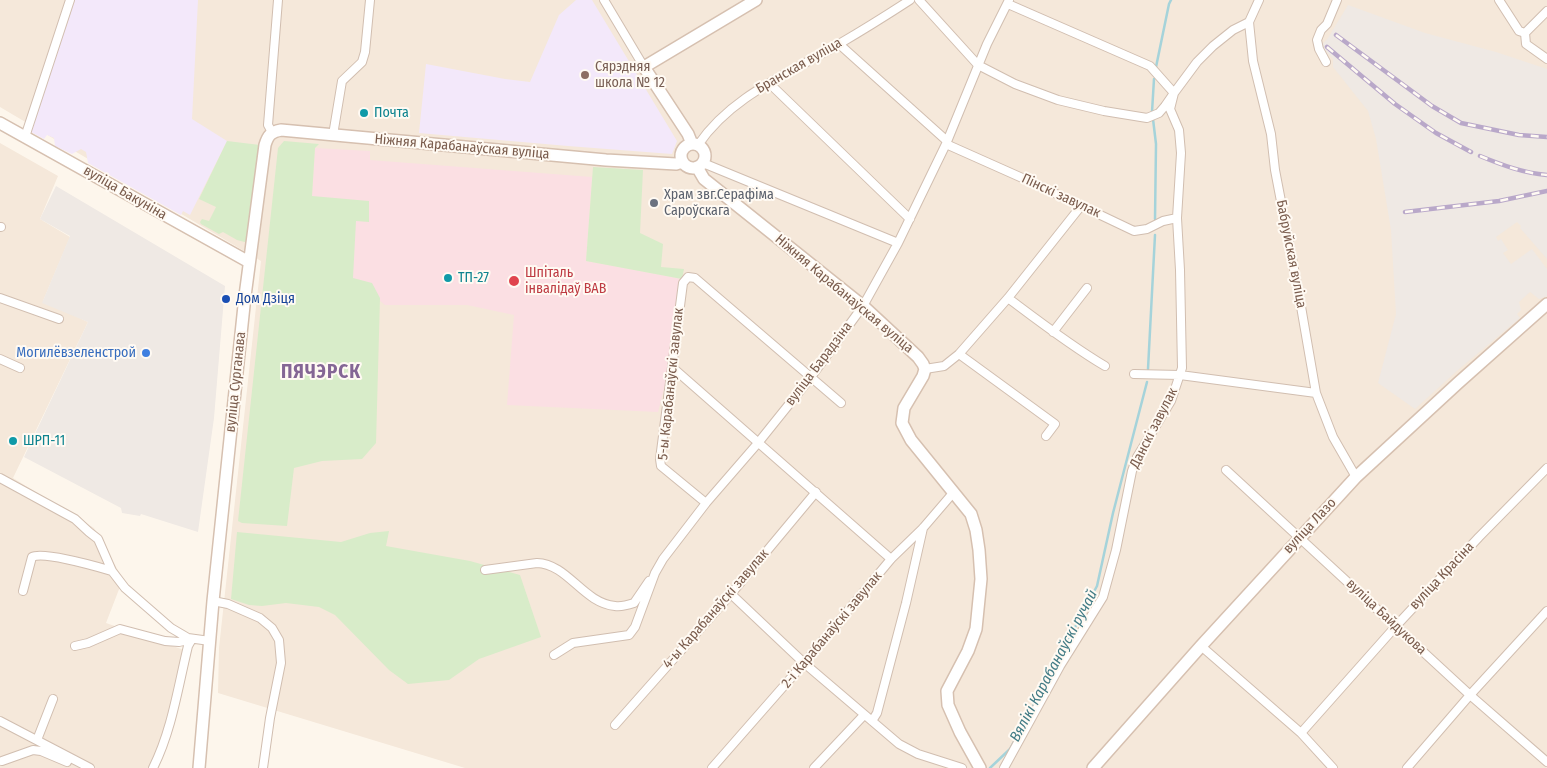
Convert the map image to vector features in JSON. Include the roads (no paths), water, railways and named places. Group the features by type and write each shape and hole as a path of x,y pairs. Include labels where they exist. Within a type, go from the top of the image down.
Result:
{"main road":[{"path":"695,144 686,146 682,150 681,156 682,162 691,168 700,165 705,158 705,153 702,148 695,144 644,67 756,0"},
{"name":"вуліца Бакуніна","path":"0,123 249,262"},
{"name":"Ніжняя Карабанаўская вуліца","path":"272,132 281,130 606,160 676,164 682,162"},
{"name":"вуліца Сурганава","path":"199,768 213,600 249,262 265,145 267,137 272,132"},
{"name":"Ніжняя Карабанаўская вуліца","path":"700,165 704,179 863,306 918,357 924,369"},
{"name":"вуліца Лазо","path":"1093,768 1201,646 1356,477 1547,304"},
{"path":"924,369 923,376 904,408 902,423 911,440 971,514 976,530 981,566 976,629 968,652 947,691 948,705 960,732 980,768"}],"street":[{"path":"25,137 70,0"},
{"name":"вуліца Сурганава","path":"272,132 268,125 278,0"},
{"path":"333,135 342,80 362,62 365,52 370,0"},
{"path":"604,0 644,67"},
{"name":"Бранская вуліца","path":"695,144 715,122 742,99 839,44 910,0"},
{"path":"919,0 978,65 1015,84 1058,100 1127,116 1147,118 1158,113 1165,106 1197,62 1213,46 1225,35 1249,22 1259,0"},
{"path":"1326,62 1319,49 1318,40 1321,30 1327,24 1337,0"},
{"path":"1500,0 1519,31 1525,34"},
{"path":"1008,2 1150,66 1174,92"},
{"name":"вуліца Барадзіна","path":"554,655 573,643 630,635 635,627 662,559 811,377 863,306 910,219 946,143 978,65 1008,2"},
{"path":"1525,34 1547,11"},
{"name":"Бабруйская вуліца","path":"1249,22 1253,61 1270,134 1316,393 1333,437 1356,477"},
{"path":"1525,34 1526,44 1547,59"},
{"name":"Пінскі завулак","path":"839,44 946,143 1134,230 1147,229 1163,221 1177,218"},
{"path":"769,82 910,219"},
{"name":"Данскі завулак","path":"1004,768 1060,666 1103,597 1116,550 1132,471 1137,457 1171,401 1182,368 1177,218 1181,153 1179,130 1170,109 1174,92"},
{"path":"700,165 898,243"},
{"path":"924,369 944,366 959,354 1008,298 1081,206"},
{"name":"5-ы Карабанаўскі завулак","path":"706,503 661,466 660,459 683,283 688,277 695,278 811,377"},
{"path":"1053,332 1087,288"},
{"path":"0,298 59,319"},
{"path":"1008,298 1053,332 1106,366"},
{"path":"959,354 1055,424 1046,436"},
{"path":"0,359 20,368"},
{"path":"672,367 892,559"},
{"path":"1134,374 1180,375 1316,393"},
{"path":"811,377 841,403"},
{"name":"вуліца Байдукова","path":"1226,470 1470,695 1547,762"},
{"name":"вуліца Красіна","path":"1301,733 1478,537 1545,473"},
{"path":"0,478 75,519 98,539 112,571 125,588 171,628 188,638 210,641"},
{"name":"4-ы Карабанаўскі завулак","path":"615,725 731,594 816,492"},
{"name":"2-і Карабанаўскі завулак","path":"712,768 892,559 923,528 953,493"},
{"path":"872,721 877,713 904,612 923,528"},
{"path":"23,591 32,557 37,555 63,558 112,571"},
{"path":"486,570 546,563 565,575 583,592 601,602 615,606 634,603 655,573"},
{"path":"731,594 804,663 899,744 918,754 962,768"},
{"path":"213,600 226,603 260,618 272,628 279,640 281,663 270,718 263,768"},
{"path":"1406,768 1547,611"},
{"path":"75,646 88,643 120,629 165,641 179,642 192,638"},
{"path":"153,768 161,752 170,723 188,646 192,638"},
{"path":"1201,646 1301,733 1333,768"},
{"path":"38,740 53,699"},
{"path":"814,768 864,715"},
{"path":"0,722 90,768"},
{"path":"2,761 33,750 41,750 69,763 79,763"}],"waterway":[{"name":"Вялікі Карабанаўскі ручай","path":"1156,67 1171,0"},
{"name":"Вялікі Карабанаўскі ручай","path":"1152,112 1154,79"},
{"name":"Вялікі Карабанаўскі ручай","path":"1153,119 1156,144 1155,219"},
{"name":"Вялікі Карабанаўскі ручай","path":"1148,369 1155,235"},
{"name":"Вялікі Карабанаўскі ручай","path":"990,768 1010,749 1097,586 1113,513 1147,382"}],"railway":[{"path":"1336,35 1432,106 1461,123 1519,135 1547,137"},
{"path":"1327,47 1395,104 1436,133 1471,152"},
{"path":"1480,156 1521,170 1547,175"},
{"path":"1405,212 1499,201 1547,191"}],"place":[{"name":"Сярэдняя школа № 12","path":"585,75"},
{"name":"Почта","path":"364,113"},
{"name":"Храм звг.Серафіма Сароўскага","path":"654,203"},
{"name":"ТП-27","path":"448,278"},
{"name":"Шпіталь інвалідаў ВАВ","path":"514,281"},
{"name":"Дом Дзіця","path":"226,299"},
{"name":"Могилёвзеленстрой","path":"146,353"},
{"name":"ШРП-11","path":"13,441"}],"district":[{"name":"ПЯЧЭРСК","path":"321,373"}]}
